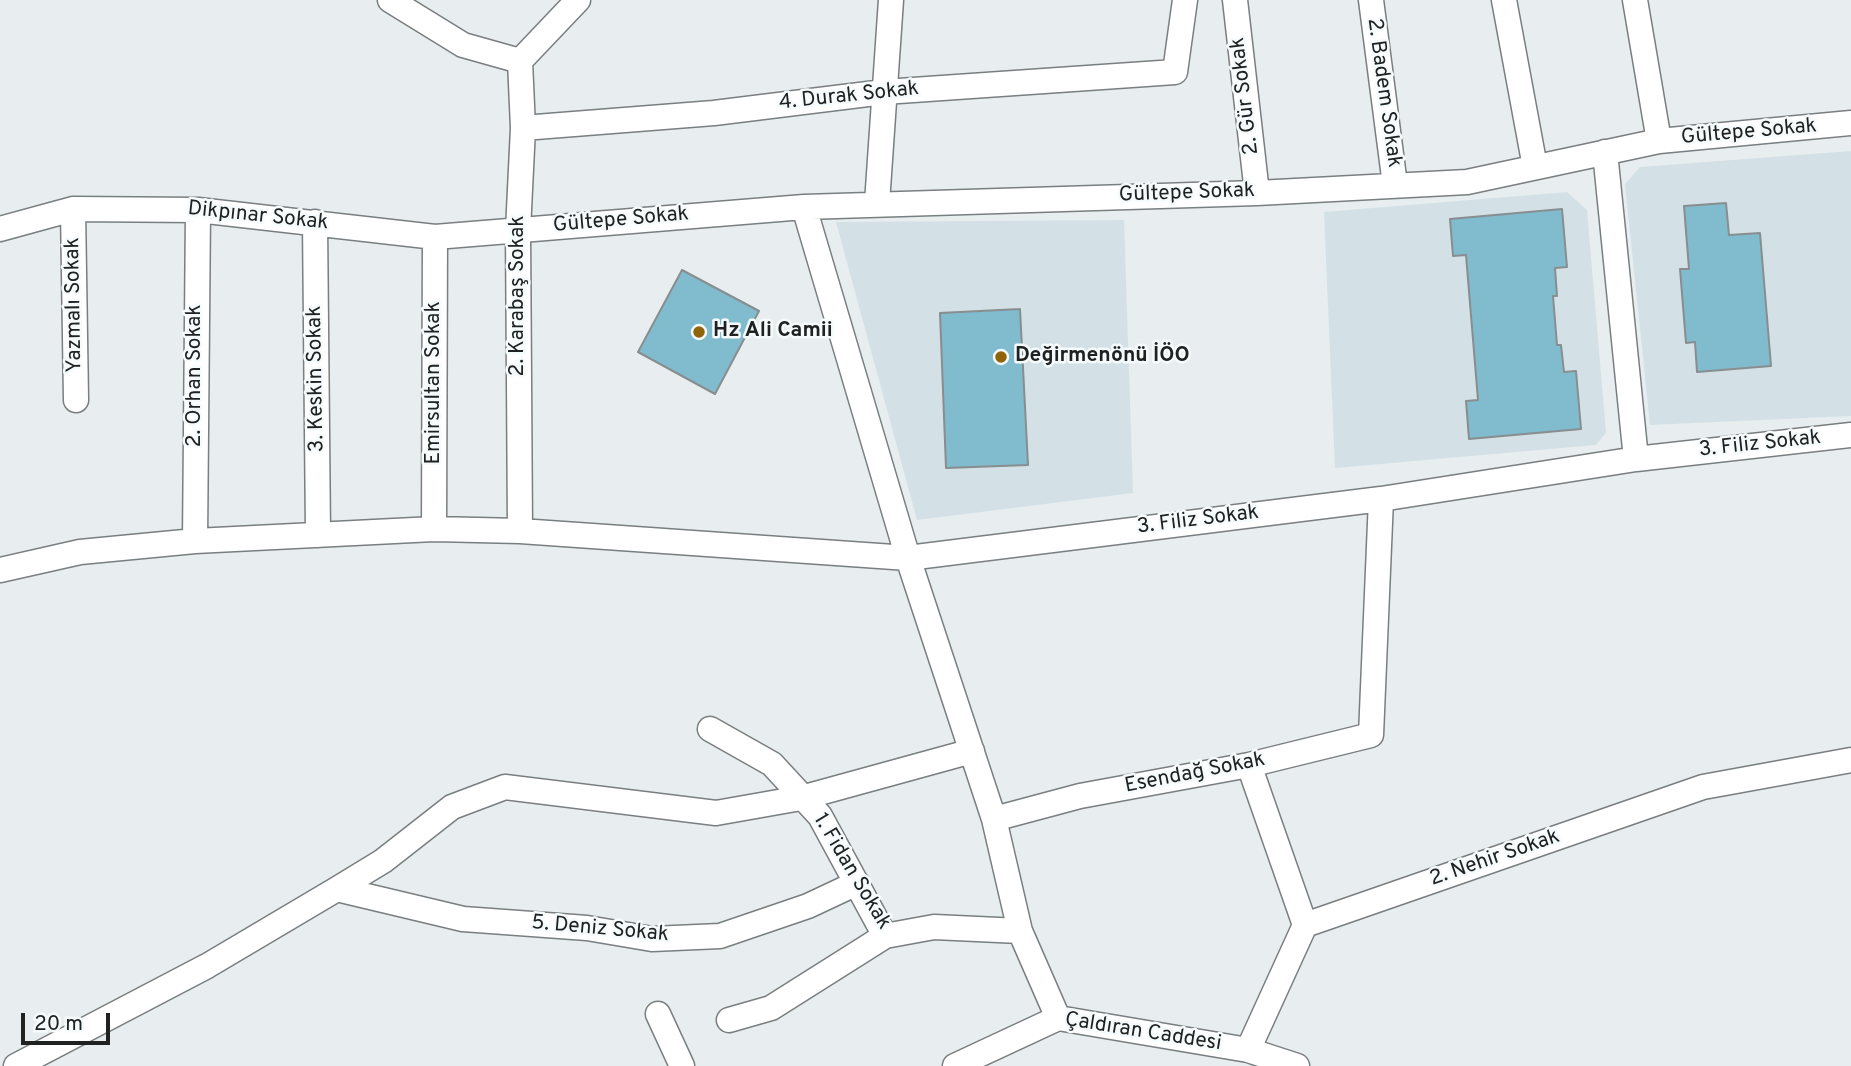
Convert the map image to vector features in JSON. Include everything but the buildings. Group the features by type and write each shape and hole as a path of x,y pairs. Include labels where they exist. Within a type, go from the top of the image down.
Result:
{"street":[{"path":"391,0 463,45 520,61 579,0"},
{"path":"877,203 891,0"},
{"name":"4. Durak Sokak","path":"523,128 714,113 884,92 1175,72 1185,0"},
{"name":"2. Gür Sokak","path":"1235,0 1257,193"},
{"name":"2. Badem Sokak","path":"1371,0 1395,185"},
{"path":"1504,0 1535,167"},
{"path":"1635,0 1659,141"},
{"name":"2. Karabaş Sokak","path":"520,61 523,128 518,230 520,531"},
{"name":"Gültepe Sokak","path":"518,230 877,203 1257,193 1466,183 1659,141 1851,123"},
{"path":"1605,152 1636,459"},
{"path":"804,207 908,558 994,819 1020,931 1058,1018"},
{"name":"Dikpınar Sokak","path":"0,229 73,209 198,210 435,237 518,230"},
{"name":"Yazmalı Sokak","path":"73,209 76,400"},
{"name":"2. Orhan Sokak","path":"195,541 198,210"},
{"name":"3. Keskin Sokak","path":"315,222 318,535"},
{"name":"Emirsultan Sokak","path":"434,529 435,237"},
{"name":"3. Filiz Sokak","path":"0,569 80,552 195,541 434,529 520,531 908,558 1381,499 1636,459 1851,435"},
{"name":"Esendağ Sokak","path":"994,819 1080,796 1250,765 1371,735 1381,499"},
{"name":"1. Fidan Sokak","path":"710,729 772,764 820,816 885,936 934,927 1020,931"},
{"path":"16,1066 207,966 383,862 452,807 505,787 716,813 801,798 972,751"},
{"name":"2. Nehir Sokak","path":"1305,925 1703,787 1851,760"},
{"path":"1248,1050 1305,925 1250,765"},
{"name":"5. Deniz Sokak","path":"337,889 463,919 587,928 652,939 720,936 808,906 857,883"},
{"path":"729,1020 771,1008 885,936"},
{"path":"658,1014 682,1066"},
{"name":"Çaldıran Caddesi","path":"955,1066 1058,1018 1248,1050 1297,1066"}],"shaded area":[{"path":"1851,151 1851,416 1650,425 1625,184 1640,167"},
{"path":"1567,192 1587,210 1606,433 1596,445 1335,468 1324,212"},
{"name":"Değirmenönü İÖO","path":"1124,220 1133,493 917,520 836,222"}],"place":[{"name":"Hz Ali Camii","path":"699,332"},
{"name":"Değirmenönü İÖO","path":"1001,357"}]}
